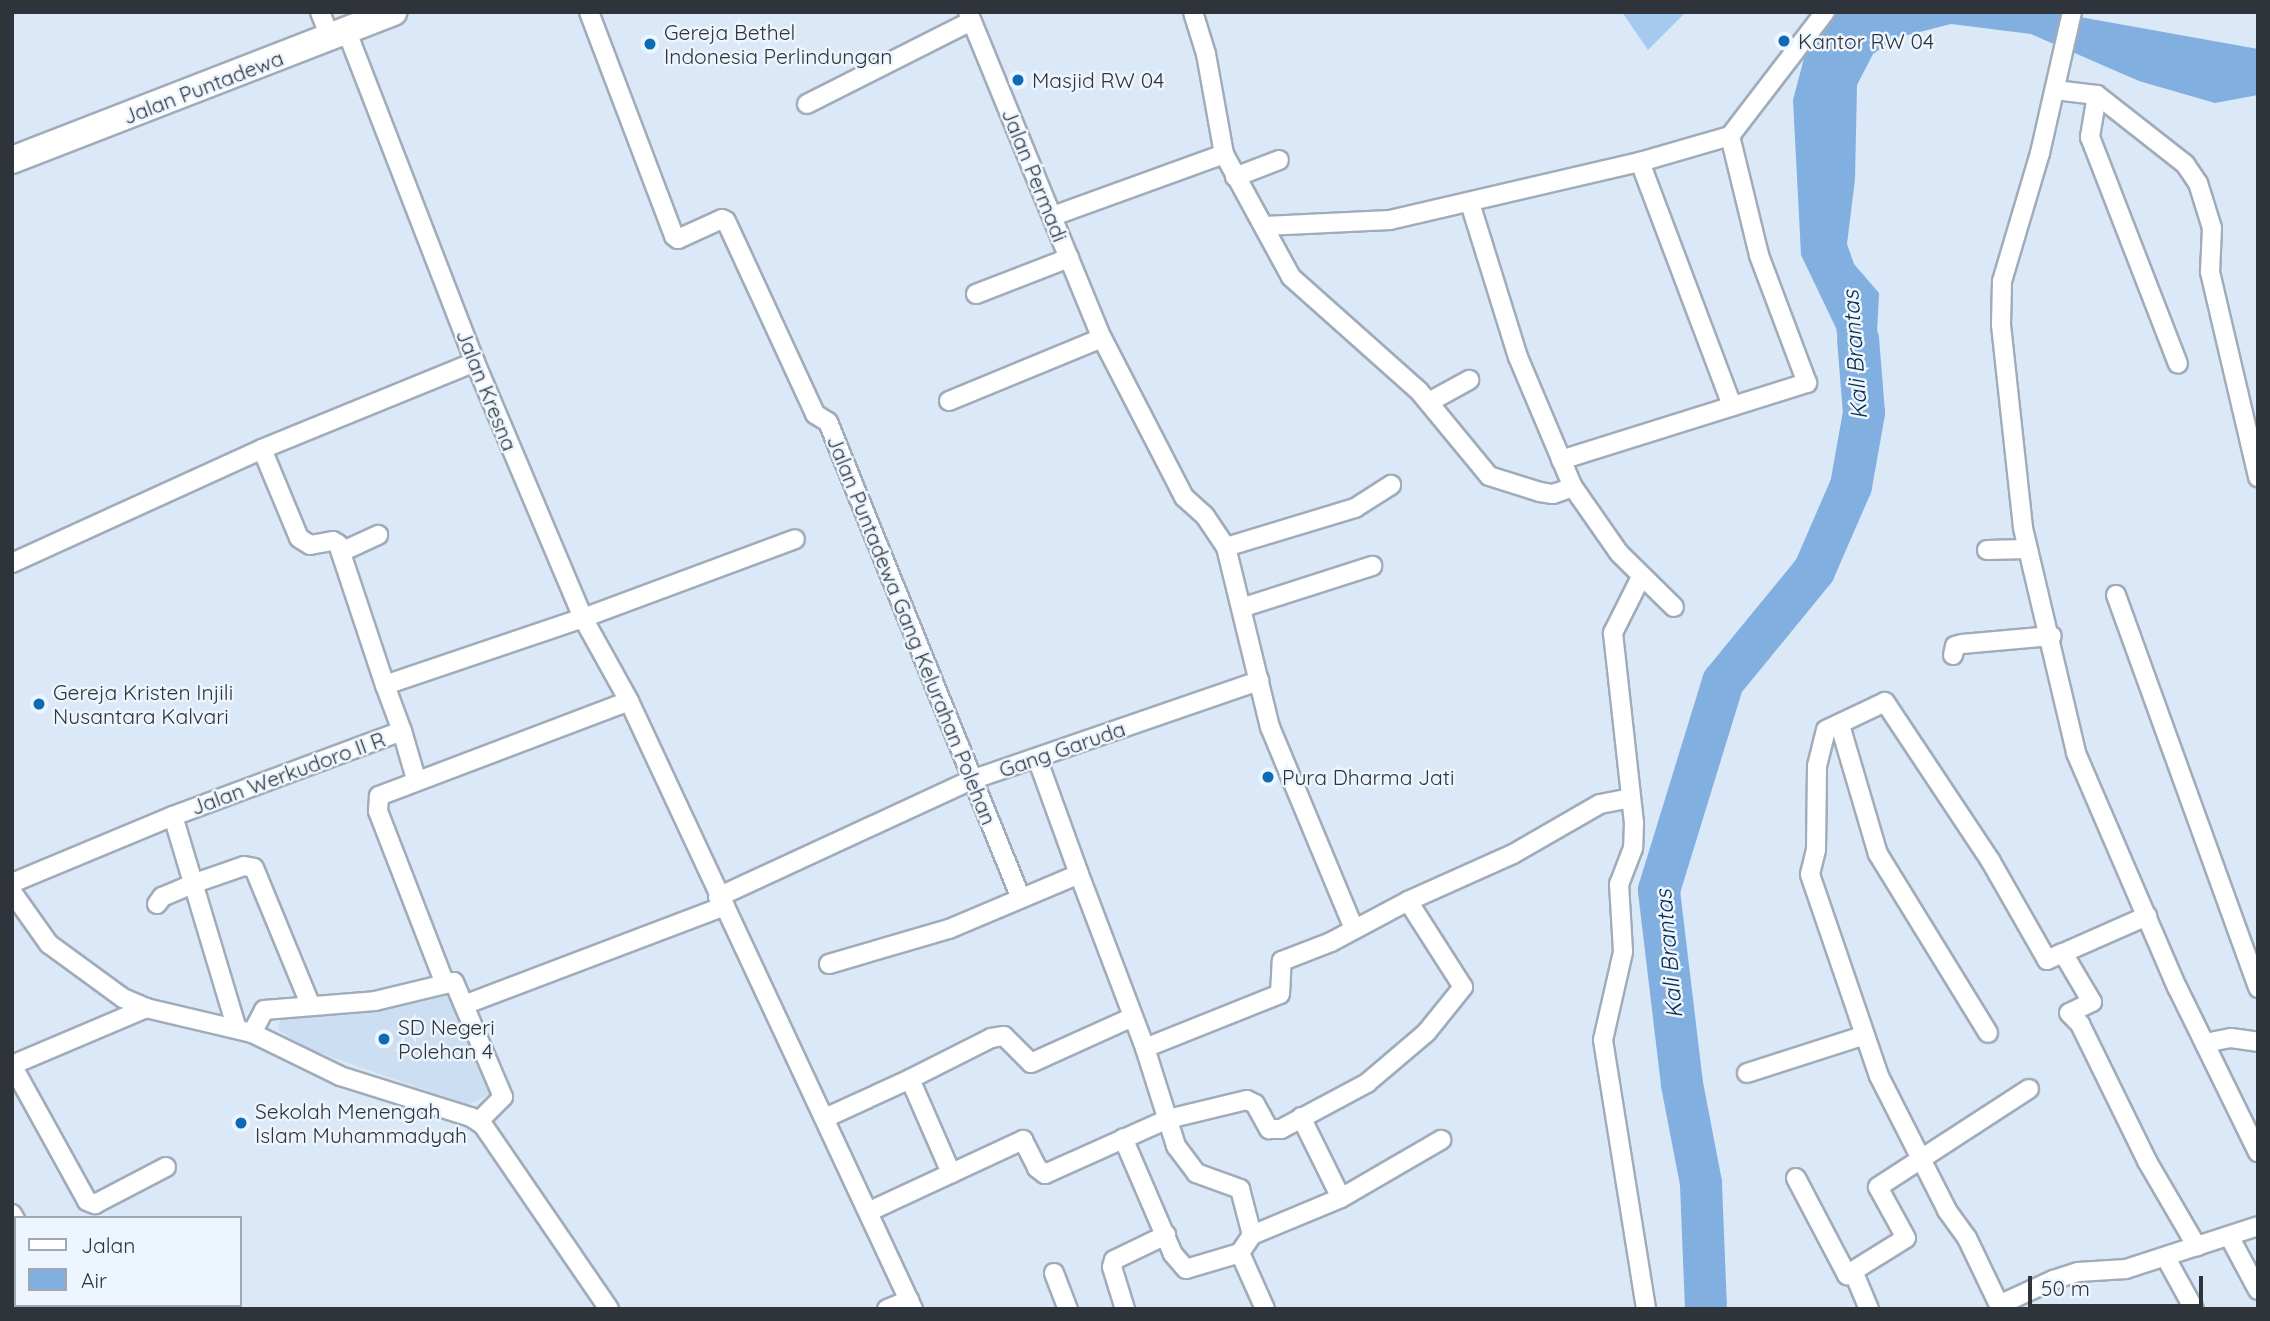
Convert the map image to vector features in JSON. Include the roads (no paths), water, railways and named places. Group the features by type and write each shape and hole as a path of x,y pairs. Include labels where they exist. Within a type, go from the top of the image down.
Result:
{"street":[{"name":"Jalan Kresna","path":"320,12 339,35 583,618 629,701 721,902 870,1211 911,1304"},
{"name":"Jalan Puntadewa","path":"12,160 393,12"},
{"name":"Jalan Puntadewa Gang Kelurahan Polehan","path":"589,12 674,236 678,239 722,219 726,221 816,416 828,422 1020,896"},
{"path":"1193,12 1206,54 1224,154 1291,277 1429,402 1489,476 1553,494 1573,487"},
{"path":"1265,226 1390,220 1640,162 1730,135 1825,12"},
{"path":"2071,12 2055,90 2001,281 2001,325 2026,549 2052,636 2076,753 2147,916 2258,1152"},
{"path":"807,104 969,17"},
{"name":"Jalan Permadi","path":"969,17 1102,338 1184,497 1205,516 1226,547"},
{"path":"2055,90 2097,95 2185,164 2198,183 2212,228 2210,272 2258,477"},
{"path":"2097,95 2090,137 2178,364"},
{"path":"1561,460 1807,383 1759,255 1730,135"},
{"path":"1053,216 1224,154"},
{"path":"1235,177 1279,160"},
{"path":"1640,162 1732,406"},
{"path":"1470,202 1518,357 1573,487 1595,524 1642,578 1674,607"},
{"path":"975,294 1069,258"},
{"path":"948,401 1102,338"},
{"path":"12,563 262,449 475,362"},
{"path":"1429,402 1469,380"},
{"path":"262,449 299,538 310,545 333,541 341,552 378,535"},
{"path":"1354,929 1270,727 1226,547 1355,508 1391,485"},
{"path":"385,685 583,618 795,539"},
{"path":"1987,550 2026,549"},
{"name":"Jalan Werkudoro II R","path":"12,883 173,816 402,731 341,552"},
{"path":"1241,608 1371,566"},
{"path":"1642,578 1613,633 1633,848 1619,884 1623,952 1602,1040 1646,1309"},
{"path":"2116,595 2258,988"},
{"path":"1953,655 1955,646 1962,644 2052,636"},
{"name":"Gang Garuda","path":"464,1004 721,902 971,780 1258,681"},
{"path":"445,984 378,811 379,796 416,779 629,701"},
{"path":"2147,916 2047,960 1990,860 1885,702 1826,730 1817,766 1816,849 1810,874 1852,993 1862,1036 1922,1160 1967,1238 2000,1307 2078,1272 2126,1269 2258,1226"},
{"path":"1840,724 1878,854 1988,1033"},
{"path":"402,731 416,779"},
{"path":"1037,758 1186,1163 1196,1173 1240,1189 1252,1236"},
{"path":"1145,1048 1274,998 1284,985 1282,961 1513,854 1600,804 1630,798"},
{"path":"173,816 244,1031"},
{"path":"157,904 162,897 195,883 244,866 254,868 311,1006"},
{"path":"830,964 957,926 1020,896 1079,874"},
{"path":"12,892 49,944 74,965 146,1008 244,1031 340,1076 478,1122 609,1309"},
{"path":"870,1211 1026,1140 1037,1168 1045,1174 1168,1119 1251,1100 1269,1129 1281,1129 1367,1083 1394,1063 1461,993 1461,982 1408,901"},
{"path":"2063,953 2092,1002 2068,1013 2080,1024 2147,1161 2197,1247"},
{"path":"244,1031 264,1010 375,1001 454,982 503,1097 478,1122"},
{"path":"146,1008 12,1065 87,1201 95,1204 166,1167"},
{"path":"825,1118 911,1079 991,1038 1004,1036 1031,1063 1133,1017"},
{"path":"1747,1073 1862,1036"},
{"path":"2205,1043 2231,1038 2258,1042"},
{"path":"911,1079 951,1173"},
{"path":"1796,1178 1847,1275 1906,1238 1878,1187 2029,1089"},
{"path":"1301,1118 1341,1198"},
{"path":"1123,1138 1173,1254 1186,1269 1240,1253 1252,1236 1341,1198 1441,1140"},
{"path":"1125,1309 1112,1267 1114,1259 1166,1235"},
{"path":"2229,1236 2258,1290"},
{"path":"1240,1253 1265,1309"},
{"path":"2166,1258 2194,1309"},
{"path":"1853,1271 1869,1309"},
{"path":"1054,1273 1068,1309"},
{"path":"887,1309 911,1304"}],"water":[{"path":"1831,12 2052,12 2258,49 2258,95 2215,103 2139,81 2031,34 1951,24 1896,38 1873,54 1857,85 1855,179 1847,244 1854,264 1879,293 1874,395 1850,399 1836,328 1801,255 1793,100 1808,43"}],"waterway":[{"name":"Kali Brantas","path":"1706,1309 1701,1183 1682,1084 1659,890 1723,682 1814,571 1851,486 1864,413 1858,339"}],"place":[{"name":"Kantor RW 04","path":"1784,41"},
{"name":"Gereja Bethel Indonesia Perlindungan","path":"650,44"},
{"name":"Masjid RW 04","path":"1018,80"},
{"name":"Gereja Kristen Injili Nusantara Kalvari","path":"39,704"},
{"name":"Pura Dharma Jati","path":"1268,777"},
{"name":"SD Negeri Polehan 4","path":"384,1039"},
{"name":"Sekolah Menengah Islam Muhammadyah","path":"241,1123"}]}
